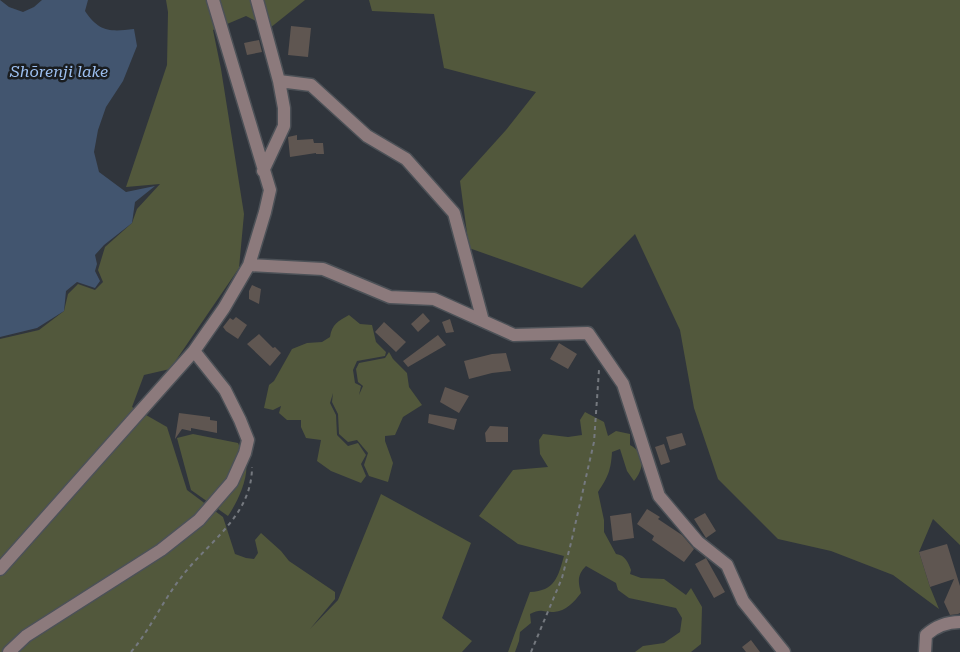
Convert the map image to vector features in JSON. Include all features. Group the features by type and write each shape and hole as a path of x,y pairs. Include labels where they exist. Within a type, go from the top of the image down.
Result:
{"street":[{"path":"0,569 194,351 224,308 249,265 270,190 213,0"},
{"path":"257,0 279,81 284,108 284,126 263,171"},
{"path":"279,81 312,85 367,136 406,159 454,212 483,321"},
{"path":"249,265 323,269 390,297 434,299 514,335 588,333 623,384 659,496 698,542 726,565 743,601 784,652"},
{"path":"9,652 26,636 161,550 199,520 232,482 246,453 248,440 225,390 194,351"},
{"path":"925,652 926,635 935,627 951,622 960,622"}],"path":[{"path":"531,652 562,578 571,543 594,442 599,368"},
{"path":"131,652 181,577 227,529 243,504 249,488 252,465"}],"green space":[{"path":"166,0 305,0 270,28 246,16 213,30 244,214 239,268 170,369 144,375 132,407 167,427 187,490 223,517 235,554 254,559 258,553 255,540 261,533 289,561 335,592 335,599 310,629 338,600 381,494 471,543 442,618 472,641 462,652 0,652 0,339 39,330 64,311 68,294 78,284 95,290 103,282 98,270 105,247 132,223 137,209 160,184 126,187 167,65 168,12"},
{"path":"369,0 960,0 960,545 933,519 919,552 939,609 893,575 831,551 778,539 718,479 694,408 680,330 635,234 582,288 469,248 460,181 506,130 536,92 444,68 434,14 372,11"},
{"path":"349,315 360,324 372,325 376,342 386,352 385,356 357,361 353,370 355,383 361,386 359,395 363,386 358,382 356,369 359,363 385,358 389,352 393,359 407,373 409,387 422,405 403,417 395,435 385,436 393,463 388,482 369,476 364,465 368,453 357,440 348,442 339,434 338,414 332,402 333,393 330,403 336,415 337,435 348,446 358,443 366,455 361,464 366,476 361,483 331,471 317,461 321,440 306,438 301,427 301,420 287,420 279,413 281,406 273,410 264,408 269,385 274,381 292,349 307,343 322,342 330,337 336,323"},
{"path":"585,412 604,422 608,436 616,431 630,434 630,445 641,457 640,472 634,481 627,471 620,449 612,452 608,473 598,492 604,520 604,532 616,554 624,557 631,570 630,574 641,578 664,579 686,595 691,588 702,607 701,644 691,652 635,652 643,646 664,643 680,632 682,618 676,608 629,598 618,590 616,583 586,566 581,572 579,585 581,593 576,600 566,608 558,611 539,611 530,614 531,623 520,632 515,652 508,652 530,592 545,589 554,582 564,556 518,544 479,516 513,470 548,467 540,454 539,440 543,434 568,437 582,435 580,420"},
{"path":"193,434 238,443 244,456 246,475 235,504 228,516 191,490 177,438"}],"water":[{"name":"Shōrenji lake","path":"0,0 9,7 23,12 34,7 42,0 88,0 85,11 100,27 112,30 134,29 137,46 123,81 106,107 98,130 94,152 99,172 126,192 155,186 135,202 132,223 104,245 95,255 97,264 95,271 100,281 95,288 77,282 66,291 64,311 37,328 0,337"}],"building":[{"path":"291,26 311,28 308,57 288,55"},
{"path":"259,40 262,52 247,55 244,43"},
{"path":"297,135 297,140 313,139 314,143 323,143 324,154 316,153 290,157 288,137"},
{"path":"252,285 261,289 259,304 249,299 249,291"},
{"path":"423,313 430,321 418,332 411,324"},
{"path":"236,317 247,325 238,339 223,327 230,318 233,320"},
{"path":"450,319 454,332 446,333 442,322"},
{"path":"384,322 406,342 396,352 375,332"},
{"path":"259,334 281,353 270,366 247,344"},
{"path":"438,335 446,345 408,367 403,361"},
{"path":"559,343 577,354 568,369 550,359"},
{"path":"506,353 511,371 492,373 469,379 464,361 492,354"},
{"path":"445,387 469,396 459,413 440,402"},
{"path":"179,413 210,417 210,420 217,421 217,433 191,428 191,431 182,429 175,439"},
{"path":"429,414 457,419 454,430 428,423"},
{"path":"490,426 508,427 508,442 486,442 485,433"},
{"path":"682,433 686,445 670,450 666,437"},
{"path":"664,444 670,462 661,465 655,447"},
{"path":"647,509 682,535 694,549 684,562 652,540 654,536 637,524"},
{"path":"631,513 634,538 613,541 610,516"},
{"path":"705,513 716,531 706,538 694,519"},
{"path":"947,544 960,586 960,613 950,615 944,602 954,579 930,587 919,552"},
{"path":"706,558 725,592 714,598 695,564"},
{"path":"751,640 760,652 746,652 742,647"}]}
